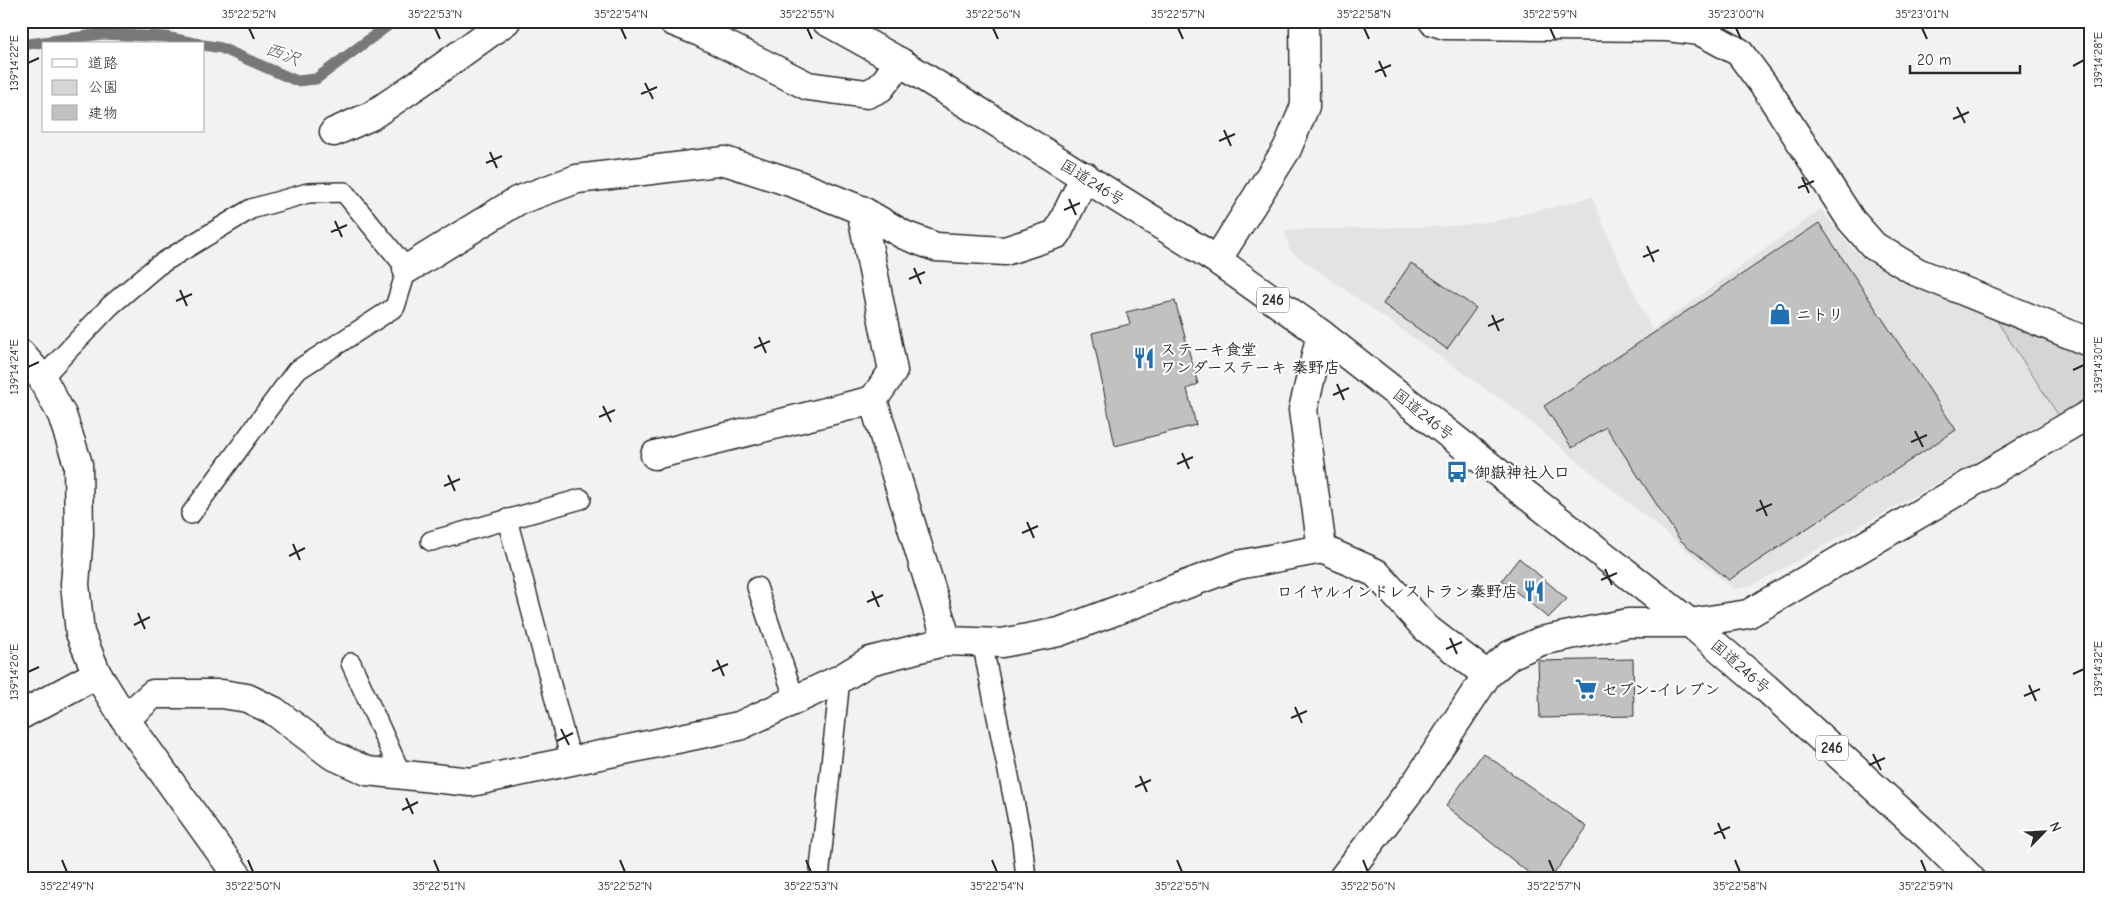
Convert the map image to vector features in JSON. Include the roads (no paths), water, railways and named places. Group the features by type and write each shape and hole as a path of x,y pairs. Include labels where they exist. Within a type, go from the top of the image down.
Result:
{"main road":[{"path":"334,132 371,116 506,21"},
{"path":"672,21 700,32 808,86 867,94 880,88 900,62"},
{"name":"国道246号","path":"826,21 900,62 1086,176 1218,260 1321,334 1690,623 1766,688 1930,838 1970,878"},
{"path":"1218,260 1287,148 1305,106 1304,21"},
{"path":"1433,21 1445,25 1705,26 1739,52 1768,91 1851,220 1874,246 1917,272 2091,343"},
{"path":"407,268 517,201 577,179 670,166 726,161 796,184 861,210 904,235 936,247 1005,251 1058,234 1086,176"},
{"path":"656,455 873,400 892,371 861,210"},
{"path":"1321,334 1303,410 1322,549"},
{"path":"21,354 42,378 62,416 78,464 79,534 75,584 80,633 98,674 125,719 239,878"},
{"path":"873,400 947,641"},
{"path":"1343,878 1418,780 1487,676 1510,655 1541,641 1628,623 1690,623 1748,614 2091,413"},
{"path":"125,719 153,694 222,694 247,698 274,711 332,755 367,771 471,782 739,726 840,679 870,661 947,641 1002,643 1059,632 1238,565 1322,549 1376,573 1426,628 1487,676"},
{"path":"21,715 98,674"}],"lane":[{"path":"42,378 110,306 157,266 251,209 308,192 344,192 407,268 395,307 296,371 191,514"},
{"path":"431,541 581,499"},
{"path":"508,519 571,760"},
{"path":"757,587 795,700"},
{"path":"982,642 1022,841 1026,878"},
{"path":"351,663 402,776"},
{"path":"818,878 840,679"}],"waterway":[{"name":"西沢","path":"205,45 221,48 297,81 316,79 394,21"},
{"name":"西沢","path":"43,42 102,34 166,37 190,42"},
{"name":"西沢","path":"21,45 42,42"}],"place":[{"name":"ニトリ","path":"1780,314"},
{"name":"ステーキ食堂 ワンダーステーキ 秦野店","path":"1144,358"},
{"name":"御嶽神社入口","path":"1457,472"},
{"name":"ロイヤルインドレストラン秦野店","path":"1534,591"},
{"name":"セブン-イレブン","path":"1586,689"}]}
